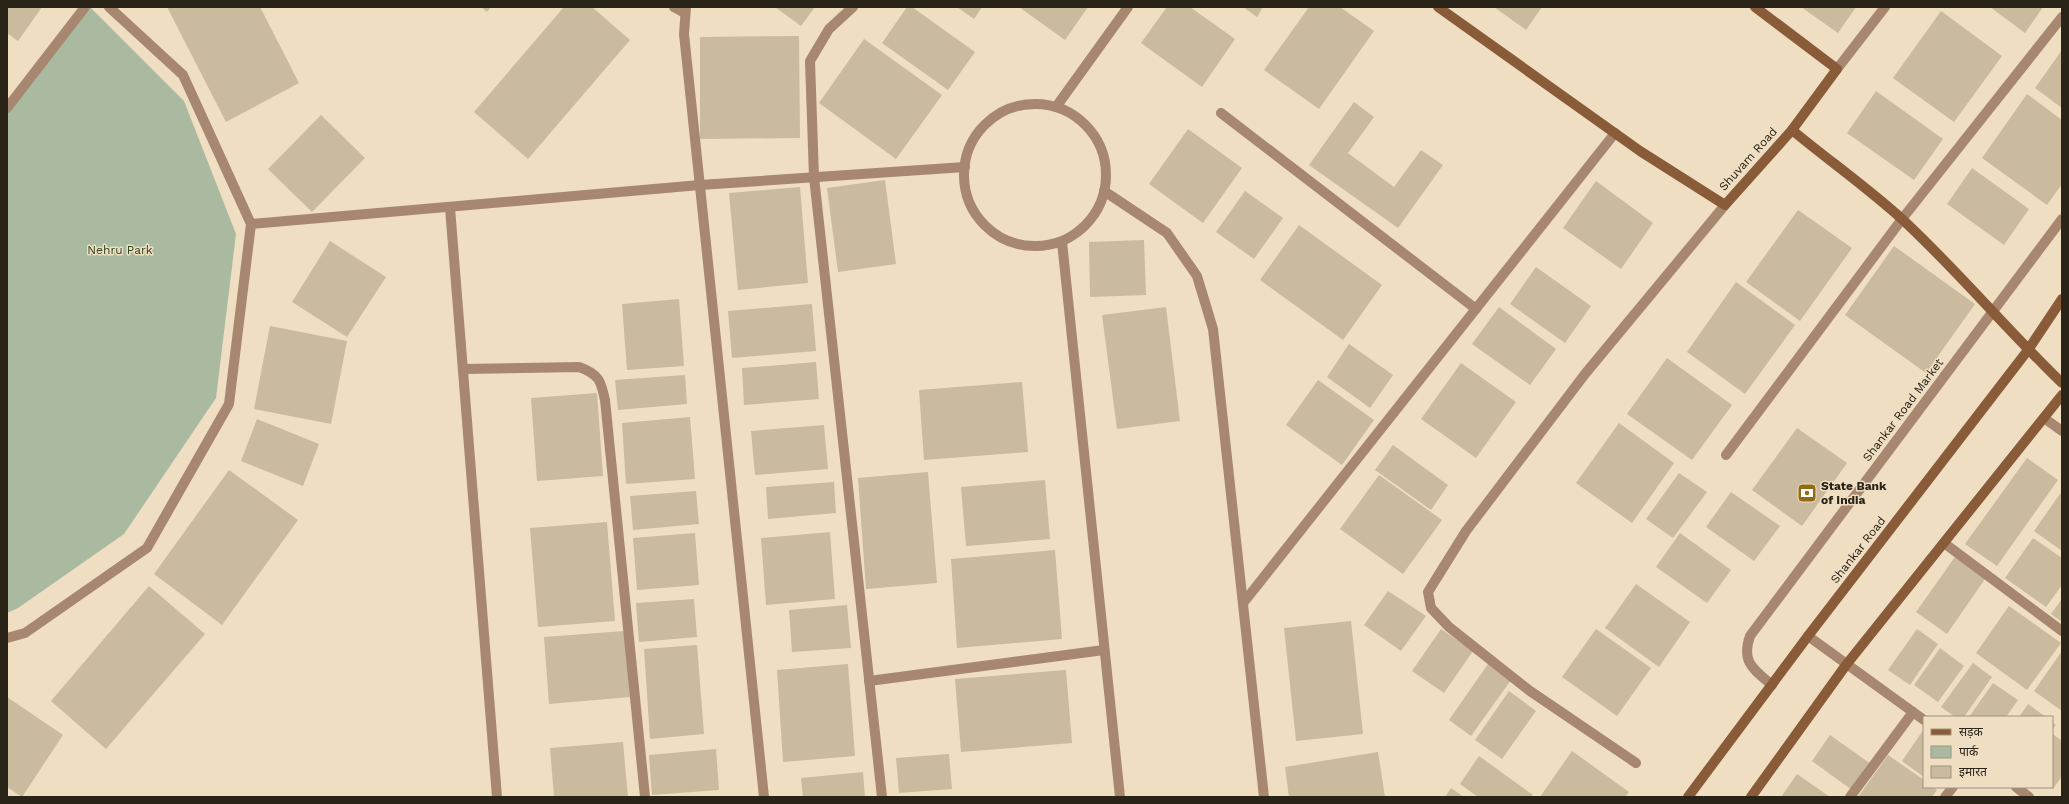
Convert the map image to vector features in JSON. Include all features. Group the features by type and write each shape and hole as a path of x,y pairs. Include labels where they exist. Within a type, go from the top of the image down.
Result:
{"main road":[{"name":"Shuvam Road","path":"1438,7 1640,151 1725,205 1792,130 1902,220 2062,383"},
{"path":"1755,7 1837,70 1792,130"},
{"name":"Shankar Road","path":"1688,797 1808,636 2028,350 2062,299"},
{"path":"1751,797 1846,665 2062,395"}],"street":[{"path":"7,108 85,7"},
{"path":"7,638 25,633 147,548 229,404 251,224 183,75 109,7"},
{"path":"674,7 685,10 684,34 764,797"},
{"path":"853,7 829,29 810,61 814,177 882,797"},
{"path":"1056,107 1128,7"},
{"path":"1837,70 1885,7"},
{"path":"1726,455 1902,220 2062,17"},
{"path":"1031,104 1056,107 1084,123 1099,143 1106,166 1104,191 1095,214 1078,232 1062,242 1038,247 1013,243 991,231 975,213 966,190 965,167 972,143 986,123 1007,109 1031,104"},
{"path":"1221,113 1476,309"},
{"path":"1244,602 1615,133"},
{"path":"251,224 450,208 700,185 965,167"},
{"path":"1104,191 1167,233 1197,276 1213,330 1244,602 1256,732 1264,797"},
{"path":"1636,763 1530,691 1449,627 1431,608 1428,592 1466,531 1580,380 1725,205"},
{"path":"450,208 497,797"},
{"name":"Shankar Road Market","path":"1772,685 1754,670 1747,659 1747,647 1750,636 2062,219"},
{"path":"1062,242 1120,797"},
{"path":"463,369 579,367 592,371 601,382 605,400 645,797"},
{"path":"2044,418 2062,431"},
{"path":"1944,543 2062,630"},
{"path":"1808,636 1846,665 1923,719"},
{"path":"869,680 1104,650"},
{"path":"1850,797 1913,712"},
{"path":"1945,797 1952,788"},
{"path":"2017,788 2029,797"}],"green space":[{"name":"Nehru Park","path":"85,7 90,7 184,101 236,234 216,398 124,534 18,608 7,613 7,108"}],"building":[{"path":"7,7 42,7 18,41 7,33"},
{"path":"167,7 260,7 299,83 226,122"},
{"path":"481,7 491,7 487,12"},
{"path":"564,7 592,7 630,40 528,159 474,112"},
{"path":"775,7 815,7 801,26"},
{"path":"907,7 912,7 975,52 948,90 882,43"},
{"path":"957,7 982,7 974,19"},
{"path":"1019,7 1088,7 1065,40"},
{"path":"1167,7 1190,7 1235,39 1202,87 1141,43"},
{"path":"1243,7 1263,7 1257,17"},
{"path":"1309,7 1340,7 1374,31 1319,109 1264,70"},
{"path":"1494,7 1542,7 1526,30"},
{"path":"1801,7 1856,7 1838,33"},
{"path":"1990,7 2043,7 2025,33"},
{"path":"1941,11 2002,56 1954,122 1893,78"},
{"path":"799,36 800,138 700,139 700,37"},
{"path":"864,39 942,95 896,159 819,103"},
{"path":"2062,50 2062,108 2035,88"},
{"path":"1876,91 1943,139 1914,180 1847,133"},
{"path":"2027,94 2062,120 2062,184 2047,205 1982,158"},
{"path":"1354,102 1374,117 1348,153 1394,187 1421,150 1443,165 1398,228 1309,165"},
{"path":"321,115 365,158 312,212 268,169"},
{"path":"1188,129 1242,168 1203,223 1149,184"},
{"path":"1972,168 2029,209 2004,245 1947,204"},
{"path":"885,180 896,264 838,272 827,188"},
{"path":"1596,181 1653,223 1621,269 1563,228"},
{"path":"800,187 808,283 738,290 729,193"},
{"path":"1245,191 1283,218 1254,259 1216,232"},
{"path":"1798,210 1852,248 1800,321 1746,282"},
{"path":"1299,225 1382,285 1343,340 1260,280"},
{"path":"1144,240 1146,295 1090,297 1089,242"},
{"path":"330,241 386,277 347,337 292,302"},
{"path":"1894,246 1975,304 1926,373 1845,315"},
{"path":"1536,267 1591,306 1565,343 1510,304"},
{"path":"1736,282 1795,325 1745,394 1687,352"},
{"path":"679,299 684,366 627,370 622,304"},
{"path":"812,304 816,351 732,358 728,311"},
{"path":"1166,307 1180,421 1117,429 1102,315"},
{"path":"1499,307 1556,349 1530,385 1472,344"},
{"path":"270,326 347,341 331,424 254,409"},
{"path":"1349,344 1393,375 1370,408 1327,377"},
{"path":"1667,358 1732,405 1692,460 1627,414"},
{"path":"816,362 819,399 744,405 742,368"},
{"path":"1461,363 1516,402 1476,458 1421,419"},
{"path":"685,375 687,404 618,410 615,380"},
{"path":"1318,380 1374,420 1342,465 1286,425"},
{"path":"1022,382 1028,452 924,460 919,390"},
{"path":"597,393 603,476 537,481 531,398"},
{"path":"690,417 695,479 626,484 622,423"},
{"path":"257,419 319,444 303,486 241,461"},
{"path":"1619,423 1674,463 1632,523 1576,483"},
{"path":"824,425 828,469 755,475 751,431"},
{"path":"1797,428 1847,463 1802,526 1752,490"},
{"path":"1393,445 1448,485 1431,510 1375,470"},
{"path":"2027,458 2058,480 1997,566 1965,544"},
{"path":"229,470 298,520 222,625 154,574"},
{"path":"928,472 937,583 866,589 858,478"},
{"path":"1679,473 1707,492 1673,538 1646,519"},
{"path":"1379,475 1442,520 1403,574 1340,529"},
{"path":"1045,480 1050,539 966,546 961,487"},
{"path":"834,482 836,513 768,519 766,487"},
{"path":"696,491 699,524 633,530 630,496"},
{"path":"2062,491 2062,551 2034,531"},
{"path":"1731,492 1780,526 1754,561 1706,527"},
{"path":"607,522 615,621 538,627 530,528"},
{"path":"830,532 835,599 766,605 761,538"},
{"path":"695,533 699,585 637,590 633,538"},
{"path":"1680,533 1731,570 1707,603 1656,567"},
{"path":"2033,538 2062,558 2062,585 2046,607 2005,578"},
{"path":"1055,550 1062,639 957,648 951,559"},
{"path":"1955,557 1985,579 1947,634 1916,612"},
{"path":"1636,584 1690,622 1659,667 1605,628"},
{"path":"149,586 205,634 106,749 51,701"},
{"path":"1388,591 1426,616 1401,651 1364,625"},
{"path":"694,599 697,637 639,642 636,603"},
{"path":"2062,599 2062,622 2051,614"},
{"path":"847,605 851,648 792,652 789,610"},
{"path":"2009,606 2061,643 2027,690 1976,653"},
{"path":"1351,621 1363,734 1296,741 1284,628"},
{"path":"1441,629 1473,651 1444,693 1412,671"},
{"path":"1596,629 1651,668 1617,716 1562,677"},
{"path":"1917,629 1938,644 1910,685 1888,670"},
{"path":"625,631 630,697 549,704 544,637"},
{"path":"697,645 704,734 650,739 644,649"},
{"path":"1940,648 1964,666 1938,702 1914,685"},
{"path":"2062,651 2062,711 2034,691"},
{"path":"1973,663 1992,677 1965,716 1954,716 1941,707"},
{"path":"848,664 855,756 783,762 777,670"},
{"path":"1488,664 1511,680 1471,736 1449,720"},
{"path":"1066,670 1072,743 961,752 955,679"},
{"path":"1993,683 2018,700 2007,716 1970,716"},
{"path":"1509,691 1536,711 1502,759 1475,740"},
{"path":"7,697 63,735 22,797 7,787"},
{"path":"2028,704 2045,716 2020,716"},
{"path":"1923,730 1923,776 1902,761"},
{"path":"2053,734 2062,741 2062,776 2053,789 2051,788 2053,788"},
{"path":"1830,735 1871,764 1852,790 1812,761"},
{"path":"623,742 628,797 554,797 550,748"},
{"path":"716,749 719,790 652,795 649,755"},
{"path":"1572,751 1629,792 1625,797 1540,797"},
{"path":"1378,752 1385,797 1289,797 1285,767"},
{"path":"949,754 952,789 899,793 896,758"},
{"path":"1888,755 1923,779 1923,788 1934,788 1937,790 1932,797 1858,797"},
{"path":"1479,756 1533,795 1531,797 1478,797 1460,784"},
{"path":"863,772 865,797 803,797 801,778"},
{"path":"1797,774 1830,797 1781,797"},
{"path":"1451,788 1464,797 1445,797"}],"place":[{"name":"State Bank of India","path":"1807,493"}]}
